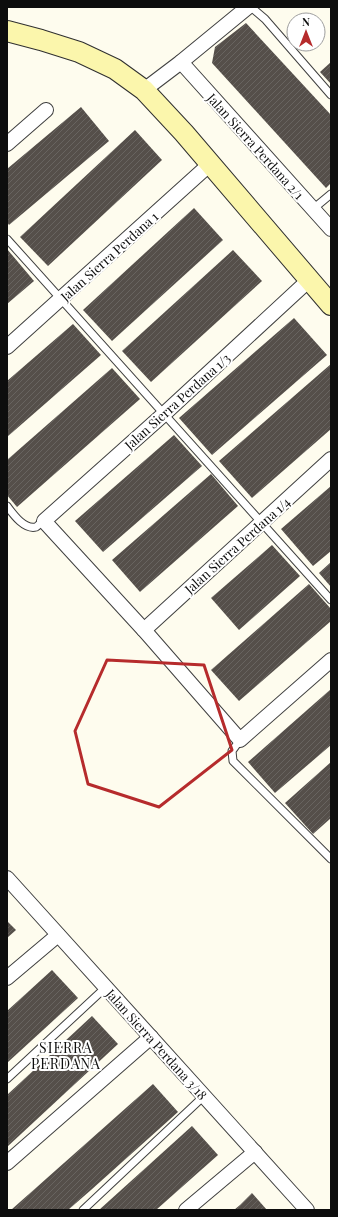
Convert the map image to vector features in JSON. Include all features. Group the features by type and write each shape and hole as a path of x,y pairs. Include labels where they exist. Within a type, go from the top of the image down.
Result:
{"street":[{"path":"144,90 249,7"},
{"path":"7,31 79,52 115,69 144,90 184,133 331,305"},
{"name":"Jalan Sierra Perdana 2/1","path":"181,62 331,229"},
{"path":"7,144 46,110"},
{"name":"Jalan Sierra Perdana 1","path":"7,348 210,164"},
{"name":"Jalan Sierra Perdana 1/3","path":"44,521 164,414 309,280"},
{"name":"Jalan Sierra Perdana 1/4","path":"144,630 331,459"},
{"path":"44,521 144,630 240,740 331,660"},
{"name":"Jalan Sierra Perdana 3/18","path":"7,878 306,1210"},
{"path":"7,978 58,935"},
{"path":"7,1164 151,1037"},
{"path":"186,1210 255,1152"}],"lane":[{"path":"249,7 265,19 331,95"},
{"path":"313,209 331,194"},
{"path":"7,239 331,600"},
{"path":"7,506 18,520 27,526 36,527 44,521"},
{"path":"240,740 232,751 233,761 331,859"},
{"path":"7,1079 106,987"},
{"path":"82,1210 204,1096"}],"highlighted area":[{"path":"107,660 204,665 232,750 159,807 88,784 75,731"}],"building":[{"path":"246,23 331,115 331,183 326,188 212,63 215,47"},
{"path":"331,62 331,84 320,72"},
{"path":"81,107 109,141 9,225 7,222 7,169"},
{"path":"135,130 162,160 48,266 20,237"},
{"path":"194,208 223,240 112,341 83,310"},
{"path":"7,249 34,281 7,304"},
{"path":"233,250 262,281 151,382 122,351"},
{"path":"294,318 327,355 212,455 179,418"},
{"path":"73,324 101,355 7,437 7,381"},
{"path":"331,364 331,429 252,498 219,461"},
{"path":"112,368 140,399 17,507 7,495 7,460"},
{"path":"174,435 202,466 103,552 75,521"},
{"path":"211,474 238,506 140,592 112,560"},
{"path":"331,486 331,551 313,566 281,529"},
{"path":"272,545 300,576 239,630 211,598"},
{"path":"331,562 331,587 319,573"},
{"path":"309,584 331,609 331,621 239,701 211,670"},
{"path":"331,689 331,745 275,793 248,762"},
{"path":"331,762 331,818 313,834 285,803"},
{"path":"7,921 16,930 7,938"},
{"path":"52,970 78,998 7,1063 7,1011"},
{"path":"92,1016 118,1044 7,1147 7,1095"},
{"path":"153,1084 178,1112 91,1190 68,1210 11,1210"},
{"path":"192,1126 218,1155 156,1210 99,1210"},
{"path":"252,1193 267,1210 234,1210 240,1205"}],"district":[{"name":"SIERRA PERDANA","path":"66,1056"}]}
